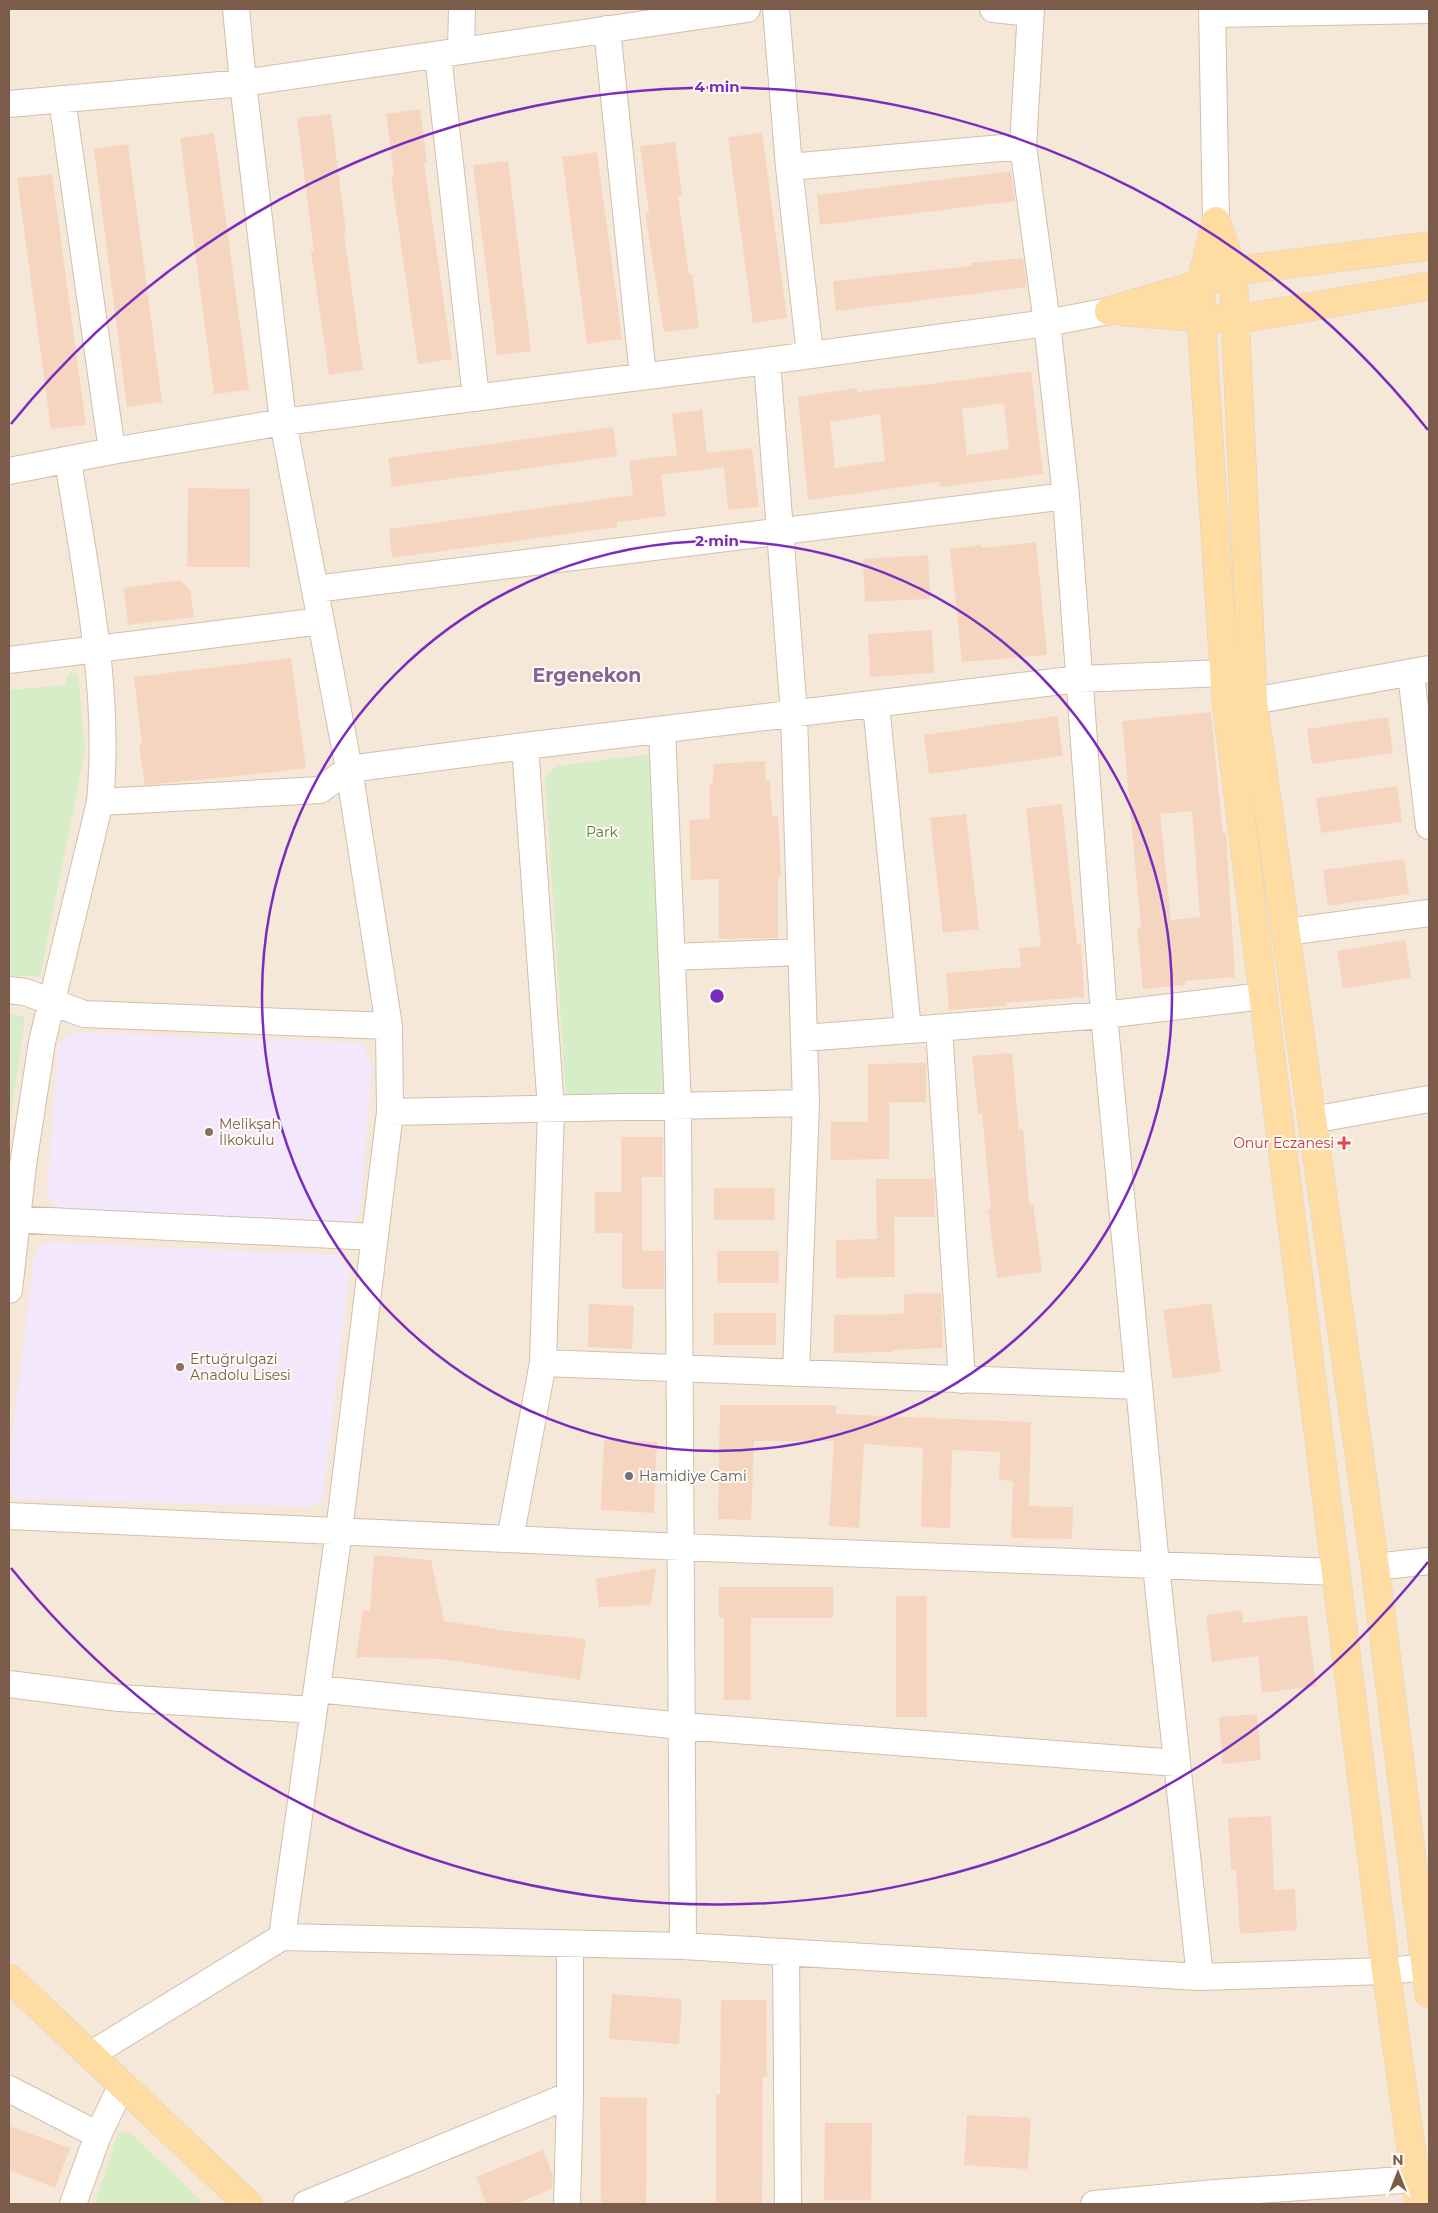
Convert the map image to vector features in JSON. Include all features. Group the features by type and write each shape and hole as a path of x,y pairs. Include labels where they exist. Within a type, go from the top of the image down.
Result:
{"main road":[{"path":"1216,222 1233,271 1253,701 1376,1567 1428,1967 1429,1994"},
{"path":"1216,222 1201,284 1201,318 1223,672 1386,1971 1417,2192"},
{"path":"1109,311 1201,284 1233,271 1429,246"},
{"path":"1109,311 1236,320 1429,286"},
{"path":"9,1978 248,2204"}],"street":[{"path":"236,9 283,422 349,770 389,1026 390,1112 339,1531 282,1937"},
{"path":"462,9 449,53 476,398"},
{"path":"9,104 243,83 747,9"},
{"path":"776,9 789,167 810,354"},
{"path":"993,9 1031,11 1023,146 1047,323 1066,496 1104,1015 1156,1566 1200,1977"},
{"path":"1216,222 1213,11 1429,10"},
{"path":"608,29 643,376"},
{"path":"62,99 112,451"},
{"path":"789,167 1023,146"},
{"path":"9,471 112,451 283,422 767,361 1047,323 1109,311"},
{"path":"767,361 794,714 806,1103 796,1373"},
{"path":"9,1290 13,1219 42,1042 100,802 103,737 96,648 68,460"},
{"path":"315,589 1066,496"},
{"path":"9,660 321,622"},
{"path":"1226,700 1253,701 1420,671 1429,826"},
{"path":"100,802 320,790 349,770 525,746 1079,679 1251,672"},
{"path":"876,704 908,1030"},
{"path":"662,730 678,1106 684,1946"},
{"path":"510,1539 543,1364 551,1109 525,746"},
{"path":"1286,932 1429,913"},
{"path":"672,957 801,952"},
{"path":"9,990 25,992 84,1014 389,1026"},
{"path":"804,1038 1104,1015 1263,996"},
{"path":"939,1028 962,1380"},
{"path":"1312,1120 1429,1099"},
{"path":"390,1112 806,1103"},
{"path":"13,1219 374,1237"},
{"path":"543,1364 1139,1386"},
{"path":"9,1516 681,1547 1336,1572"},
{"path":"1376,1567 1429,1561"},
{"path":"9,1684 119,1698 315,1700 1177,1763"},
{"path":"90,2055 282,1937 684,1946 1200,1977 1386,1971 1428,1967"},
{"path":"567,2204 570,2095 570,1944"},
{"path":"786,1952 788,2204"},
{"path":"73,2204 98,2135 122,2085"},
{"path":"9,2089 98,2135"},
{"path":"306,2204 570,2095"},
{"path":"1094,2204 1417,2192"}],"shaded area":[{"path":"9,9 1429,9 1429,2204 9,2204"},
{"name":"Melikşah İlkokulu","path":"73,1032 362,1043 372,1068 360,1214 345,1227 61,1211 47,1195 58,1045"},
{"name":"Ertuğrulgazi Anadolu Lisesi","path":"44,1242 338,1255 350,1269 323,1499 309,1507 19,1499 9,1490 9,1465 34,1256"}],"green space":[{"path":"70,672 78,674 85,751 40,977 9,975 9,690 64,685"},
{"name":"Park","path":"650,754 667,1093 566,1098 545,776 557,766"},
{"path":"9,1013 25,1017 9,1130"},
{"path":"118,2132 131,2133 204,2204 95,2204"}],"building":[{"path":"420,109 427,163 424,163 452,359 418,364 391,175 394,175 386,114"},
{"path":"331,114 346,233 344,233 363,370 329,375 311,252 314,252 297,118"},
{"path":"214,133 249,390 214,394 180,138"},
{"path":"762,133 787,318 753,323 728,137"},
{"path":"675,142 682,195 678,196 689,275 692,274 699,328 664,332 645,213 649,213 640,146"},
{"path":"128,144 162,402 127,407 94,149"},
{"path":"597,152 622,339 587,344 562,157"},
{"path":"508,161 531,351 497,355 473,165"},
{"path":"1011,171 1015,201 820,225 817,195"},
{"path":"52,174 86,425 51,429 17,178"},
{"path":"1023,258 1027,287 836,311 833,281 971,266 971,263"},
{"path":"1031,371 1043,474 940,487 939,482 808,500 798,397 857,388 857,392","holes":["1004,403 1009,449 967,455 962,409","880,414 885,461 835,468 830,422"]},
{"path":"702,410 707,453 752,448 759,507 728,510 724,467 661,475 666,516 617,522 617,527 392,558 389,529 633,495 629,461 677,455 672,414"},
{"path":"613,427 617,456 392,487 388,458"},
{"path":"188,488 250,489 250,567 187,567"},
{"path":"1036,542 1047,655 962,662 950,549 981,545 982,548"},
{"path":"928,555 930,599 865,602 863,559"},
{"path":"180,580 190,589 194,617 128,625 124,588"},
{"path":"932,630 934,673 870,677 868,634"},
{"path":"291,658 306,768 145,785 139,745 142,744 134,677"},
{"path":"1211,712 1223,833 1226,833 1235,977 1185,981 1185,985 1143,989 1137,928 1141,927 1122,721","holes":["1192,811 1200,917 1171,920 1160,814"]},
{"path":"1057,716 1063,756 929,774 924,735"},
{"path":"1388,717 1393,753 1312,764 1307,729"},
{"path":"765,761 766,780 770,782 772,816 778,816 781,876 778,876 778,938 719,939 719,879 691,880 689,820 710,819 709,786 713,783 713,764"},
{"path":"1397,786 1402,822 1321,833 1316,798"},
{"path":"1062,804 1077,944 1081,943 1084,997 1005,1003 1006,1006 949,1010 946,973 1021,967 1019,948 1041,946 1026,808"},
{"path":"966,814 979,929 943,933 930,818"},
{"path":"1404,859 1409,894 1328,906 1323,870"},
{"path":"1405,940 1411,977 1343,989 1337,951"},
{"path":"1012,1053 1019,1130 1023,1129 1029,1204 1033,1204 1042,1272 997,1278 988,1210 991,1209 982,1114 978,1114 972,1056"},
{"path":"926,1063 926,1102 889,1102 889,1159 831,1160 831,1122 868,1122 868,1064"},
{"path":"621,1137 663,1137 663,1177 642,1177 642,1251 664,1251 664,1289 622,1289 622,1233 595,1233 595,1192 621,1192"},
{"path":"876,1179 934,1179 935,1217 894,1217 895,1277 836,1278 836,1240 877,1239"},
{"path":"714,1188 775,1188 775,1220 714,1220"},
{"path":"717,1251 779,1251 779,1283 717,1283"},
{"path":"941,1293 943,1348 893,1350 893,1352 834,1353 834,1315 904,1314 904,1294"},
{"path":"1211,1303 1221,1372 1173,1379 1163,1310"},
{"path":"589,1304 634,1306 632,1349 588,1347"},
{"path":"714,1313 776,1313 776,1345 714,1345"},
{"path":"720,1405 836,1405 836,1414 1031,1422 1029,1506 1073,1507 1072,1539 1011,1538 1013,1481 999,1480 1000,1452 952,1450 950,1528 921,1527 923,1448 864,1444 859,1528 829,1526 834,1441 754,1441 751,1520 718,1519"},
{"name":"Hamidiye Cami","path":"604,1440 657,1442 654,1513 601,1510"},
{"path":"374,1555 431,1560 444,1621 507,1631 586,1639 580,1680 442,1659 356,1657 363,1610 370,1611"},
{"path":"656,1568 651,1605 599,1607 596,1579"},
{"path":"719,1587 833,1587 833,1618 751,1618 751,1700 724,1700 724,1618 719,1618"},
{"path":"896,1596 927,1596 927,1717 896,1717"},
{"path":"1242,1610 1243,1623 1307,1615 1316,1686 1262,1693 1258,1656 1212,1662 1206,1615"},
{"path":"1257,1714 1261,1760 1223,1764 1219,1717"},
{"path":"1271,1816 1274,1890 1295,1889 1297,1930 1240,1934 1236,1870 1231,1870 1228,1818"},
{"path":"612,1994 682,1999 679,2044 609,2039"},
{"path":"721,2000 767,2000 767,2077 763,2077 762,2204 716,2204 716,2095 720,2095"},
{"path":"600,2097 647,2098 646,2204 601,2204"},
{"path":"967,2115 1031,2118 1028,2169 964,2165"},
{"path":"825,2123 872,2123 871,2200 824,2200"},
{"path":"9,2126 70,2148 55,2188 9,2170"},
{"path":"543,2150 553,2175 552,2189 515,2204 486,2204 476,2177"}],"place":[{"name":"Melikşah İlkokulu","path":"209,1132"},
{"name":"Onur Eczanesi","path":"1344,1143"},
{"name":"Ertuğrulgazi Anadolu Lisesi","path":"180,1367"},
{"name":"Hamidiye Cami","path":"629,1476"}],"district":[{"name":"Ergenekon","path":"587,675"}]}
